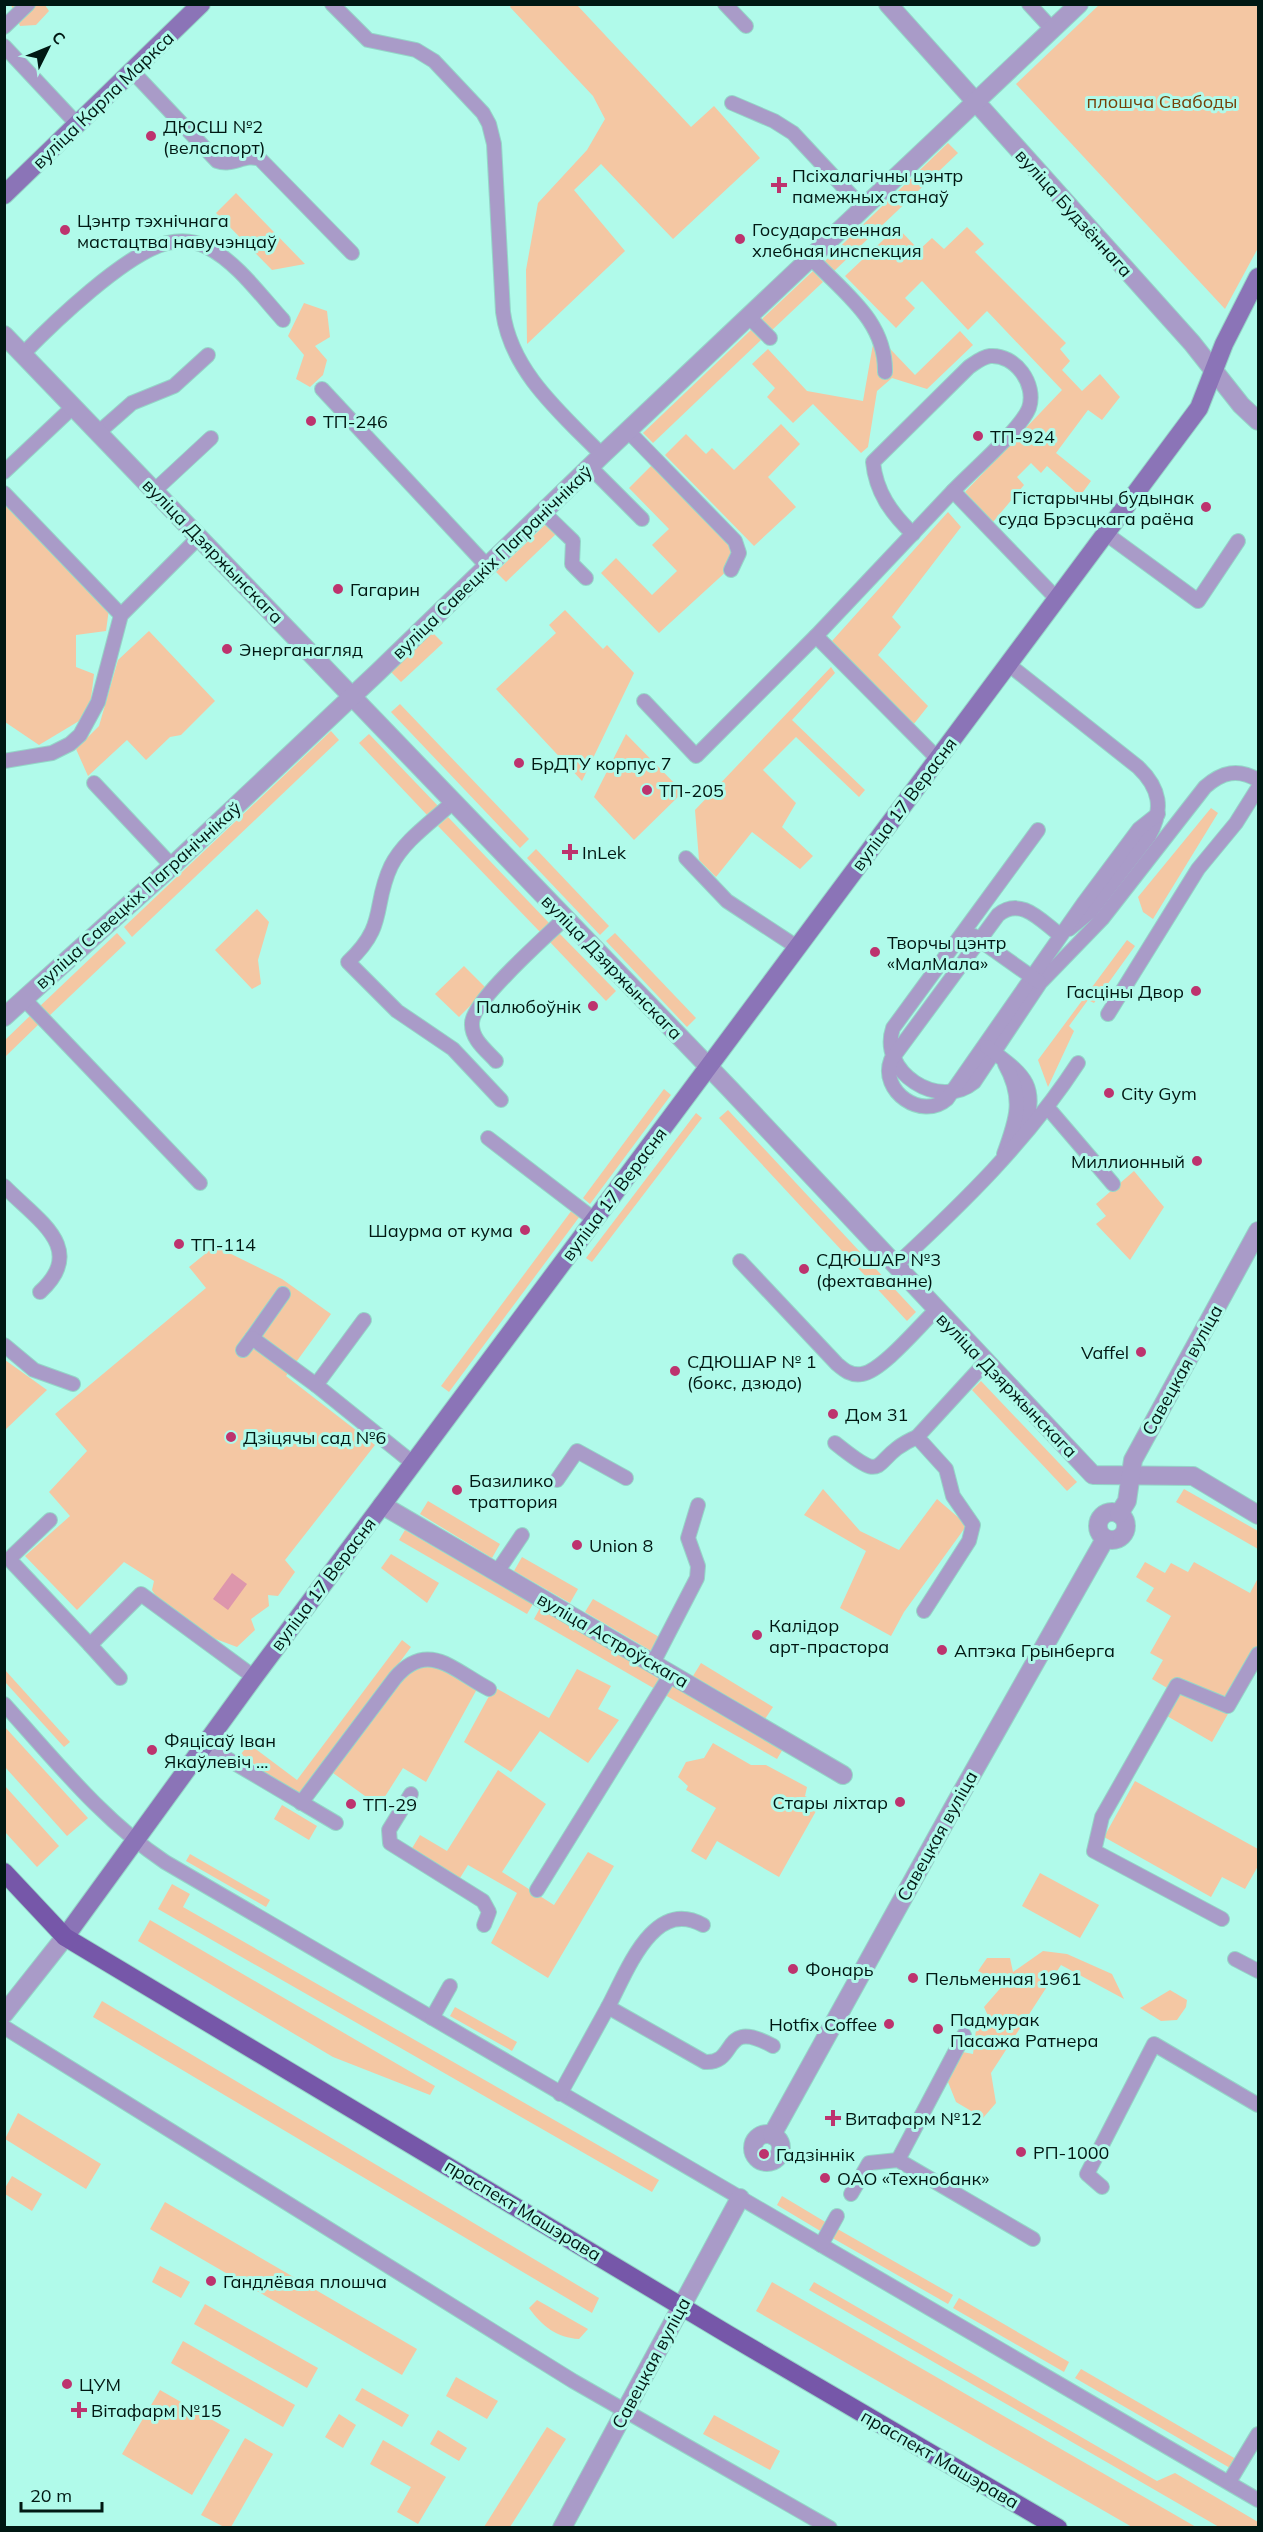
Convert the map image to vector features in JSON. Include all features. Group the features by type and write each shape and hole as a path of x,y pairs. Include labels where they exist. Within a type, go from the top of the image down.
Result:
{"main road":[{"name":"вуліца Карла Маркса","path":"4,195 201,4"},
{"path":"1213,370 1258,277"},
{"name":"вуліца 17 Верасня","path":"65,1937 254,1677 1199,408 1213,370"},
{"name":"праспект Машэрава","path":"4,1872 65,1937 1058,2528"}],"street":[{"name":"вуліца Будзённага","path":"888,4 975,104 1192,343 1241,405 1258,421"},
{"path":"975,104 1079,4"},
{"name":"вуліца Савецкіх Пагранічнікаў","path":"4,1017 171,866 351,697 596,461 975,104"},
{"name":"вуліца Дзяржынскага","path":"4,335 708,1066 985,1363 1093,1475 1193,1476 1258,1515"},
{"name":"Савецкая вуліца","path":"756,2167 773,2161 779,2155 780,2141 772,2135 965,1785 1105,1539 1118,1540 1124,1533 1125,1520 1119,1514 1127,1501 1129,1475 1138,1450 1258,1231"},
{"name":"вуліца Астроўскага","path":"382,1505 843,1775"},
{"name":"вуліца 17 Верасня","path":"4,2014 65,1937"},
{"name":"Савецкая вуліца","path":"562,2528 740,2198"}],"lane":[{"path":"4,27 28,4"},
{"path":"332,4 369,39 416,50 434,61 483,113 494,144 503,312 508,337 528,374 642,519"},
{"path":"725,4 746,26"},
{"path":"1029,4 1053,30"},
{"path":"4,46 77,124"},
{"path":"132,71 217,161 230,164 245,157 260,159 352,253"},
{"path":"732,103 774,121 793,133 863,208"},
{"path":"23,354 60,317 102,283 148,251 177,241 196,243 220,255 283,320"},
{"path":"811,258 876,329 884,347 885,372"},
{"path":"749,316 770,338"},
{"path":"99,432 123,409 170,389 208,355"},
{"path":"644,701 696,756 816,636 913,534 953,491 1016,425 1029,407 1030,388 1027,380 1012,363 1000,358 981,359 969,367 873,462 882,496 893,515 913,534"},
{"path":"322,389 487,566"},
{"path":"4,472 74,406"},
{"path":"628,431 735,542 739,553 731,570"},
{"path":"155,490 211,438"},
{"path":"953,491 1057,599"},
{"path":"4,493 121,615"},
{"path":"543,512 573,541 572,564 586,578"},
{"path":"1105,533 1198,601 1238,541"},
{"path":"4,761 52,753 70,744 84,730 99,702 121,615 199,537"},
{"path":"816,636 938,759"},
{"path":"1008,664 1144,773 1156,788 1158,814 1149,836 1091,911 1060,935 951,1095 936,1106 923,1108 911,1103 895,1089 889,1077 891,1060 998,915 1009,908 1023,908 1060,935"},
{"path":"1038,830 893,1028 889,1041 892,1055 910,1078 926,1088 942,1093 958,1092 969,1085 1040,983 1102,920 1204,787 1223,774 1233,772 1243,772 1258,780"},
{"path":"94,783 171,866"},
{"path":"1108,1014 1198,869 1236,823 1258,788"},
{"path":"453,802 397,856 391,867 372,936 348,962 398,1011 453,1049 501,1100"},
{"path":"686,858 727,901 797,947"},
{"path":"496,1061 472,1030 473,1014 487,995 565,918"},
{"path":"965,929 1040,983"},
{"path":"24,999 200,1183"},
{"path":"985,1045 1021,1074 1031,1095 1029,1116 1022,1139"},
{"path":"1001,1162 1018,1106 1015,1085 1003,1059"},
{"path":"895,1266 1022,1139 1048,1108 1078,1063"},
{"path":"1048,1108 1113,1184"},
{"path":"488,1138 595,1220"},
{"path":"4,1186 48,1231 60,1247 62,1255 59,1270 40,1293"},
{"path":"740,1261 837,1364 850,1373 870,1372 936,1310"},
{"path":"243,1350 283,1294"},
{"path":"316,1385 364,1320"},
{"path":"252,1338 316,1385 414,1464"},
{"path":"4,1345 34,1370 73,1384"},
{"path":"834,1443 863,1466 872,1468 880,1466 895,1449 917,1437 985,1363"},
{"path":"917,1437 946,1469 953,1496 973,1525 969,1541 924,1611"},
{"path":"558,1480 577,1450 626,1478"},
{"path":"653,1663 697,1578 698,1566 688,1538 698,1505"},
{"path":"51,1520 7,1556 120,1677"},
{"path":"497,1572 522,1535"},
{"path":"90,1645 141,1594 254,1677"},
{"path":"1222,1919 1094,1851 1102,1818 1178,1685 1228,1706 1258,1654"},
{"path":"302,1803 395,1678 409,1664 421,1659 434,1659 489,1689"},
{"path":"537,1890 671,1674"},
{"path":"4,1704 105,1815 134,1841 560,2094 1258,2500"},
{"path":"204,1745 336,1823"},
{"path":"411,1794 389,1830 388,1840 395,1848 483,1901 489,1912 484,1925"},
{"path":"560,2094 645,1940 658,1926 675,1918 685,1917 703,1925"},
{"path":"1235,1959 1258,1971"},
{"path":"432,2018 450,1986"},
{"path":"608,2007 705,2062 719,2059 733,2042 744,2035 757,2037 773,2046"},
{"path":"4,2027 624,2412 830,2528"},
{"path":"898,2160 964,2035"},
{"path":"1102,2187 1087,2174 1154,2044 1258,2105"},
{"path":"851,2194 869,2163 898,2160 1033,2239"},
{"path":"821,2245 837,2216"},
{"path":"1229,2482 1258,2434"}],"green space":[{"path":"512,4 577,5 691,127 714,106 760,158 673,239 601,164 574,190 625,251 527,344 526,270 538,203 587,150 605,119 593,96 510,7"},
{"name":"плошча Свабоды","path":"1100,4 1258,5 1258,248 1225,309 1016,84"},
{"path":"11,5 45,5 49,11 36,25 20,26"},
{"path":"948,143 958,153 832,273 823,263"},
{"path":"236,193 305,264 272,270 216,213"},
{"path":"897,227 919,250 932,238 944,249 967,227 984,244 975,252 1066,343 1060,349 1070,361 1062,370 1082,391 1100,374 1120,397 1102,420 1088,410 1056,453 1091,481 1080,496 1047,466 1041,473 1031,463 1017,477 1024,485 993,522 965,492 1062,390 987,311 968,330 922,281 905,298 915,308 896,328 845,276"},
{"path":"813,271 823,282 770,332 760,321"},
{"path":"304,303 327,311 330,337 315,346 327,360 323,375 310,387 296,379 304,355 288,336"},
{"path":"751,330 761,340 653,443 643,433"},
{"path":"960,331 973,345 927,389 892,378 877,391 868,447 861,453 813,404 793,423 767,397 775,388 752,364 768,349 807,391 863,401 875,333 915,375"},
{"path":"781,424 800,444 768,477 796,507 754,546 665,455 686,434 706,454 712,448 734,470"},
{"path":"652,465 741,558 659,633 601,573 616,558 652,595 677,571 652,545 669,529 629,488"},
{"path":"4,499 109,609 106,631 76,635 76,667 94,674 89,715 39,745 5,722"},
{"path":"948,512 961,527 892,617 901,627 878,655 928,706 913,725 832,641"},
{"path":"547,523 557,533 506,582 496,572"},
{"path":"565,610 603,649 607,645 634,673 582,781 496,689 556,633 549,625"},
{"path":"149,631 215,701 181,735 170,737 146,760 127,740 88,776 76,749 99,726 118,660"},
{"path":"432,632 443,643 401,682 391,672"},
{"path":"831,667 835,673 792,720 865,790 859,797 796,737 763,770 796,803 782,827 813,856 800,869 752,832 716,877 699,860 695,810"},
{"path":"400,704 529,839 520,848 391,712"},
{"path":"331,731 339,740 132,937 124,927"},
{"path":"369,734 439,807 429,817 359,743"},
{"path":"626,734 683,792 634,840 594,797"},
{"path":"1211,808 1218,813 1153,919 1143,912 1138,897"},
{"path":"448,817 550,924 541,933 438,826"},
{"path":"536,849 609,926 600,935 527,858"},
{"path":"257,909 269,922 258,960 261,984 252,989 215,950"},
{"path":"558,932 616,991 606,1001 549,941"},
{"path":"117,933 126,943 48,1017 38,1008"},
{"path":"615,933 696,1018 687,1027 606,941"},
{"path":"1127,940 1135,946 1094,1003 1088,1000 1069,1026 1074,1031 1048,1087 1038,1060"},
{"path":"464,966 487,989 459,1017 435,994"},
{"path":"33,1013 41,1022 5,1057 5,1040"},
{"path":"664,1089 671,1095 590,1204 583,1198"},
{"path":"728,1110 916,1312 907,1321 719,1118"},
{"path":"696,1113 702,1118 592,1262 586,1258"},
{"path":"1134,1171 1164,1207 1130,1260 1096,1224 1106,1216 1096,1204"},
{"path":"572,1210 580,1216 449,1392 441,1386"},
{"name":"Дзіцячы сад №6","path":"215,1246 282,1279 331,1314 286,1376 375,1445 285,1560 295,1572 278,1596 268,1595 269,1606 251,1619 255,1630 237,1647 173,1623 152,1590 154,1581 124,1562 77,1610 25,1556 70,1516 49,1492 87,1451 55,1414 206,1288 189,1267"},
{"path":"5,1360 47,1390 5,1430"},
{"path":"981,1381 1077,1482 1067,1491 972,1390"},
{"path":"823,1489 860,1531 899,1550 937,1499 967,1525 904,1612 891,1636 840,1608 866,1551 804,1515"},
{"path":"1184,1489 1258,1531 1258,1549 1176,1502"},
{"path":"428,1501 500,1544 492,1558 420,1514"},
{"path":"405,1530 533,1604 527,1614 399,1540"},
{"path":"391,1554 439,1583 427,1603 381,1568"},
{"path":"522,1557 578,1589 570,1603 514,1571"},
{"path":"1145,1562 1165,1573 1171,1563 1188,1572 1194,1562 1250,1593 1258,1578 1258,1661 1212,1742 1167,1716 1179,1695 1152,1679 1163,1660 1150,1653 1171,1616 1146,1601 1154,1588 1136,1577"},
{"path":"593,1599 661,1638 653,1652 585,1612"},
{"path":"540,1608 660,1679 655,1689 534,1619"},
{"path":"402,1640 411,1647 299,1798 241,1754 249,1744 297,1780"},
{"path":"701,1663 773,1707 765,1719 693,1676"},
{"path":"421,1664 440,1667 477,1689 426,1782 403,1768 379,1806 333,1773 398,1680"},
{"path":"577,1669 611,1686 598,1709 619,1720 588,1763 540,1731 511,1772 464,1742 494,1687 549,1718"},
{"path":"5,1670 70,1742 64,1747 5,1682"},
{"path":"671,1685 783,1749 777,1759 665,1695"},
{"path":"4,1726 88,1818 67,1836 5,1767"},
{"path":"713,1743 751,1765 766,1765 807,1787 805,1796 820,1804 779,1877 717,1841 706,1860 691,1851 716,1808 686,1790 688,1786 678,1777 686,1762 704,1758"},
{"path":"498,1770 546,1804 502,1872 554,1905 588,1852 614,1866 548,1978 491,1943 517,1893 468,1865 460,1878 411,1850 420,1835 447,1851"},
{"path":"1135,1781 1258,1849 1258,1866 1245,1889 1222,1877 1211,1897 1104,1837"},
{"path":"5,1786 59,1846 37,1867 5,1832"},
{"path":"282,1805 317,1826 309,1840 274,1819"},
{"path":"190,1854 270,1900 266,1907 186,1861"},
{"path":"1040,1873 1099,1905 1080,1938 1022,1906"},
{"path":"172,1884 190,1894 183,1907 659,2180 652,2192 158,1909"},
{"path":"150,1920 435,2086 430,2095 333,2057 138,1941"},
{"path":"1043,1951 1067,1954 1112,1974 1124,1999 1061,1965 991,2073 996,2103 983,2118 956,2102 944,2072 952,2050 973,2054 977,2022 990,2020 984,2007 1004,1984 978,1971 987,1958 1010,1958 1013,1972"},
{"path":"1170,1990 1187,2000 1186,2007 1177,2020 1161,2021 1140,2008"},
{"path":"102,2001 599,2298 592,2313 93,2017"},
{"path":"455,2007 517,2042 512,2051 450,2016"},
{"path":"18,2113 101,2164 86,2189 5,2139"},
{"path":"12,2176 42,2194 32,2211 5,2194 5,2188"},
{"path":"782,2196 827,2223 822,2232 777,2205"},
{"path":"165,2202 417,2349 402,2375 150,2229"},
{"path":"834,2227 953,2295 948,2304 829,2236"},
{"path":"160,2266 190,2282 181,2298 152,2282"},
{"path":"772,2282 1196,2527 1132,2527 756,2311"},
{"path":"814,2282 1157,2481 1175,2473 1258,2522 1258,2527 1219,2527 809,2290"},
{"path":"959,2298 1069,2362 1064,2372 953,2308"},
{"path":"537,2300 588,2329 579,2339 557,2333 539,2320 529,2308"},
{"path":"205,2304 318,2368 307,2388 194,2324"},
{"path":"183,2341 295,2405 283,2427 171,2363"},
{"path":"1081,2369 1236,2459 1230,2468 1075,2378"},
{"path":"456,2377 498,2401 487,2419 446,2396"},
{"path":"362,2388 409,2415 402,2427 355,2400"},
{"path":"160,2390 230,2430 192,2495 122,2454"},
{"path":"339,2414 356,2425 343,2448 325,2437"},
{"path":"714,2415 780,2451 770,2470 703,2434"},
{"path":"547,2427 566,2439 510,2527 484,2527"},
{"path":"438,2430 467,2448 459,2461 430,2444"},
{"path":"245,2438 273,2454 231,2527 224,2527 201,2515"},
{"path":"383,2440 446,2477 418,2524 397,2512 411,2487 370,2464"}],"shaded area":[{"path":"232,1573 247,1584 228,1610 213,1599"}],"place":[{"name":"ДЮСШ №2 (веласпорт)","path":"151,136"},
{"name":"Псіхалагічны цэнтр памежных станаў","path":"779,185"},
{"name":"Цэнтр тэхнічнага мастацтва навучэнцаў","path":"65,230"},
{"name":"Государственная хлебная инспекция","path":"740,239"},
{"name":"ТП-246","path":"311,421"},
{"name":"ТП-924","path":"978,436"},
{"name":"Гістарычны будынак суда Брэсцкага раёна","path":"1206,507"},
{"name":"Гагарин","path":"338,589"},
{"name":"Энерганагляд","path":"227,649"},
{"name":"БрДТУ корпус 7","path":"519,763"},
{"name":"ТП-205","path":"647,790"},
{"name":"InLek","path":"570,852"},
{"name":"Творчы цэнтр «МалМала»","path":"875,952"},
{"name":"Гасціны Двор","path":"1196,991"},
{"name":"Палюбоўнік","path":"593,1006"},
{"name":"City Gym","path":"1109,1093"},
{"name":"Миллионный","path":"1197,1161"},
{"name":"Шаурма от кума","path":"525,1230"},
{"name":"ТП-114","path":"179,1244"},
{"name":"СДЮШАР №3 (фехтаванне)","path":"804,1269"},
{"name":"Vaffel","path":"1141,1352"},
{"name":"СДЮШАР № 1 (бокс, дзюдо)","path":"675,1371"},
{"name":"Дом 31","path":"833,1414"},
{"name":"Дзіцячы сад №6","path":"231,1437"},
{"name":"Базилико траттория","path":"457,1490"},
{"name":"Union 8","path":"577,1545"},
{"name":"Калідор арт-прастора","path":"757,1635"},
{"name":"Аптэка Грынберга","path":"942,1650"},
{"name":"Фяцісаў Іван Якаўлевіч ...","path":"152,1750"},
{"name":"Стары ліхтар","path":"900,1802"},
{"name":"ТП-29","path":"351,1804"},
{"name":"Фонарь","path":"793,1969"},
{"name":"Пельменная 1961","path":"913,1978"},
{"name":"Hotfix Coffee","path":"889,2024"},
{"name":"Падмурак Пасажа Ратнера","path":"938,2029"},
{"name":"Витафарм №12","path":"833,2118"},
{"name":"РП-1000","path":"1021,2152"},
{"name":"Гадзіннік","path":"764,2154"},
{"name":"ОАО «Технобанк»","path":"825,2178"},
{"name":"Гандлёвая плошча","path":"211,2281"},
{"name":"ЦУМ","path":"67,2384"},
{"name":"Вітафарм №15","path":"79,2410"}]}
